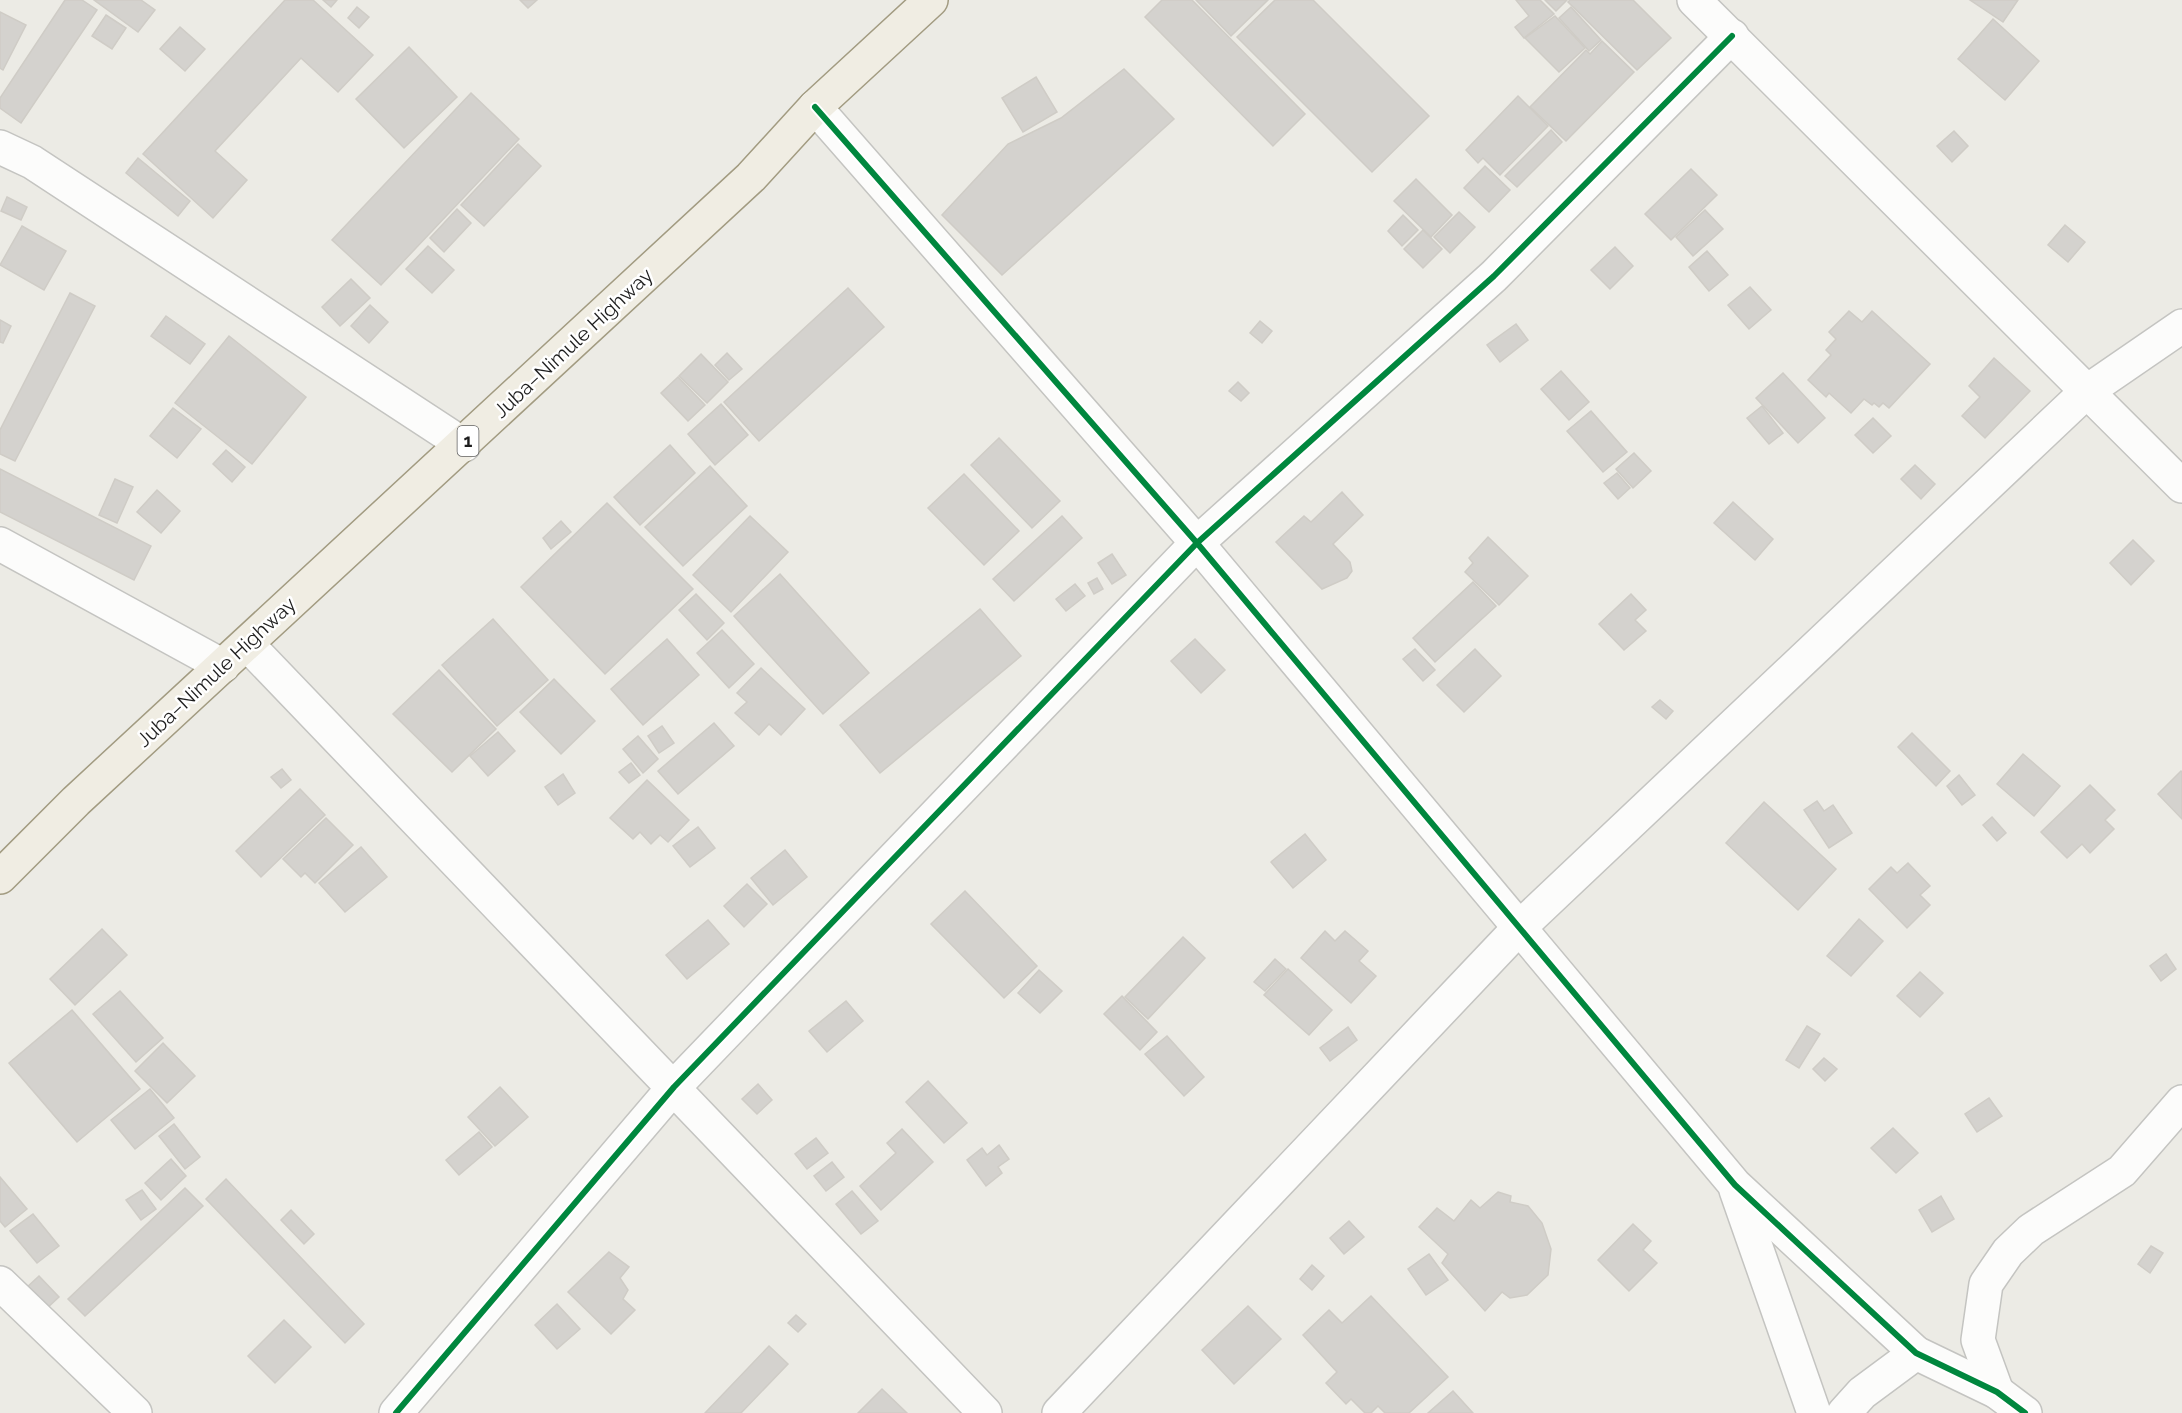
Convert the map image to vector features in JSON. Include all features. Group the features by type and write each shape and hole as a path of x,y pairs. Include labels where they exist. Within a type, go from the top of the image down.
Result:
{"main road":[{"name":"Juba–Nimule Highway","path":"0,877 76,801 752,177 815,107 931,0"}],"street":[{"path":"1694,0 2182,486"},
{"path":"396,1413 674,1087 1197,543 1494,276 1732,36"},
{"path":"815,107 1197,543 1735,1185 1916,1353 1997,1392 2025,1413"},
{"path":"0,147 32,162 464,445"},
{"path":"1059,1413 1519,928 2086,392 2182,326"},
{"path":"0,544 223,666"},
{"path":"247,644 985,1413"},
{"path":"1997,1392 1978,1340 1986,1284 2008,1252 2031,1230 2122,1172 2182,1102"},
{"path":"1735,1185 1814,1413"},
{"path":"0,1283 135,1413"},
{"path":"1844,1413 1862,1393 1916,1353"}],"building":[{"path":"65,0 82,0 97,10 21,123 0,108 0,98"},
{"path":"94,0 141,0 155,10 138,32"},
{"path":"285,0 313,0 373,55 338,92 301,58 215,151 247,180 213,218 143,154"},
{"path":"323,0 337,0 331,7"},
{"path":"520,0 537,0 528,8"},
{"path":"1162,0 1192,0 1305,114 1273,146 1145,17"},
{"path":"1196,0 1268,0 1231,36"},
{"path":"1275,0 1313,0 1429,116 1372,172 1237,37"},
{"path":"1516,0 1540,0 1554,14 1524,38 1515,27 1529,16"},
{"path":"1545,0 1567,0 1556,11"},
{"path":"1570,0 1633,0 1671,38 1637,70 1568,2"},
{"path":"1970,0 2018,0 2003,22"},
{"path":"357,7 369,17 359,28 348,18"},
{"path":"1571,7 1601,40 1589,51 1559,18"},
{"path":"0,12 26,25 3,70 0,68"},
{"path":"106,15 126,28 112,49 92,36"},
{"path":"1555,16 1585,48 1559,72 1525,38"},
{"path":"1993,19 2039,61 2005,100 1958,59"},
{"path":"180,27 205,49 185,71 160,49"},
{"path":"1602,41 1634,72 1566,141 1530,107 1586,50 1590,54"},
{"path":"409,47 457,97 404,148 356,99"},
{"path":"1124,69 1174,119 1002,275 942,215 1008,144 1061,118"},
{"path":"1036,77 1057,112 1023,132 1002,98"},
{"path":"471,93 519,139 381,285 332,240"},
{"path":"1518,96 1548,126 1500,175 1483,158 1478,163 1466,150"},
{"path":"1551,130 1562,142 1517,187 1505,176"},
{"path":"1954,131 1968,146 1952,162 1937,146"},
{"path":"518,144 541,166 484,226 461,205"},
{"path":"138,158 190,201 178,216 126,173"},
{"path":"1485,166 1510,190 1489,212 1464,188"},
{"path":"1691,169 1717,195 1671,240 1645,214"},
{"path":"1416,179 1452,215 1431,237 1394,201"},
{"path":"7,197 27,207 21,220 1,211"},
{"path":"457,209 471,223 444,252 430,238"},
{"path":"1705,210 1723,229 1693,256 1676,237"},
{"path":"1459,212 1475,227 1450,253 1434,237"},
{"path":"1403,215 1418,230 1402,246 1388,231"},
{"path":"2065,225 2085,242 2068,262 2048,245"},
{"path":"22,226 66,251 44,290 0,265"},
{"path":"1423,230 1442,249 1423,268 1404,249"},
{"path":"428,246 454,270 432,293 406,269"},
{"path":"1615,247 1633,266 1610,289 1591,270"},
{"path":"1707,251 1728,275 1709,291 1689,267"},
{"path":"351,279 370,298 340,326 322,307"},
{"path":"1750,287 1771,310 1749,329 1728,305"},
{"path":"848,288 884,327 759,441 724,402"},
{"path":"70,293 95,306 15,461 0,454 0,430"},
{"path":"370,305 388,322 369,343 351,326"},
{"path":"1849,311 1862,322 1872,311 1930,364 1889,408 1883,403 1879,407 1874,403 1872,405 1864,399 1851,413 1829,393 1826,397 1808,380 1831,355 1826,350 1836,339 1829,332"},
{"path":"166,316 205,344 190,364 151,336"},
{"path":"0,320 11,326 3,343 0,342"},
{"path":"1260,321 1272,331 1262,343 1250,333"},
{"path":"1516,324 1528,340 1500,362 1487,345"},
{"path":"229,336 306,397 252,464 175,403"},
{"path":"727,353 742,369 729,380 715,365"},
{"path":"701,354 728,382 707,403 679,376"},
{"path":"1994,358 2030,391 1985,438 1962,416 1980,397 1969,386"},
{"path":"1561,371 1589,402 1569,420 1541,389"},
{"path":"1783,373 1825,418 1798,443 1756,398"},
{"path":"678,377 705,405 688,421 661,393"},
{"path":"1238,382 1249,393 1241,401 1229,391"},
{"path":"721,404 748,435 715,465 688,434"},
{"path":"1762,406 1783,433 1769,444 1747,418"},
{"path":"173,408 201,429 177,458 150,436"},
{"path":"1591,411 1627,452 1603,472 1567,431"},
{"path":"1873,418 1891,436 1873,453 1855,435"},
{"path":"999,438 1060,501 1032,528 971,465"},
{"path":"670,445 695,473 640,525 614,497"},
{"path":"226,450 245,467 232,482 213,464"},
{"path":"1634,453 1651,471 1633,488 1616,469"},
{"path":"1915,465 1935,484 1921,499 1901,479"},
{"path":"710,466 747,506 683,566 645,527"},
{"path":"0,469 151,546 134,580 0,512"},
{"path":"1617,473 1630,488 1618,499 1604,483"},
{"path":"964,474 1019,531 984,565 928,508"},
{"path":"115,479 133,487 117,523 99,515"},
{"path":"157,490 180,511 161,533 137,512"},
{"path":"1342,492 1363,515 1333,544 1350,562 1352,571 1347,578 1322,589 1276,542 1304,516 1311,522"},
{"path":"1733,502 1773,539 1755,560 1714,523"},
{"path":"607,503 693,589 605,674 521,587"},
{"path":"750,516 788,552 731,612 693,575"},
{"path":"1062,516 1082,538 1014,601 993,579"},
{"path":"561,521 571,532 551,549 543,538"},
{"path":"1488,537 1528,576 1499,605 1465,572 1473,563 1469,558"},
{"path":"2133,540 2154,561 2131,585 2110,563"},
{"path":"1112,554 1126,575 1112,584 1098,563"},
{"path":"780,574 869,673 823,714 734,616"},
{"path":"1097,578 1103,589 1094,594 1088,583"},
{"path":"1473,582 1496,606 1435,662 1413,638"},
{"path":"1075,584 1085,596 1066,611 1056,599"},
{"path":"696,594 724,623 707,640 679,610"},
{"path":"1631,594 1646,610 1635,620 1646,631 1624,650 1599,624"},
{"path":"980,609 1021,656 880,773 840,725"},
{"path":"493,619 548,680 497,726 442,665"},
{"path":"722,630 754,664 729,688 697,653"},
{"path":"667,639 699,675 643,725 611,689"},
{"path":"1195,639 1225,670 1201,693 1171,661"},
{"path":"1415,649 1435,670 1423,681 1403,659"},
{"path":"1475,649 1501,676 1464,712 1437,685"},
{"path":"761,668 805,709 781,735 769,724 759,735 735,713 747,702 737,693"},
{"path":"439,670 496,729 452,772 393,714"},
{"path":"554,679 595,721 561,754 520,712"},
{"path":"1660,700 1673,711 1666,719 1652,707"},
{"path":"714,723 734,746 678,794 658,771"},
{"path":"662,726 674,743 659,753 648,736"},
{"path":"498,732 515,751 488,776 470,756"},
{"path":"1912,733 1950,771 1936,786 1898,747"},
{"path":"638,736 658,759 643,773 623,749"},
{"path":"2023,754 2060,786 2034,816 1997,784"},
{"path":"631,763 640,775 629,783 619,772"},
{"path":"282,769 291,780 281,788 271,777"},
{"path":"2182,772 2182,819 2158,794"},
{"path":"563,774 575,793 558,805 545,787"},
{"path":"1959,775 1975,795 1962,805 1947,786"},
{"path":"647,780 689,820 668,842 660,835 651,844 640,832 633,839 610,818"},
{"path":"2090,785 2115,810 2105,820 2114,829 2090,853 2082,844 2067,858 2041,832"},
{"path":"300,789 325,815 261,877 236,851"},
{"path":"1817,801 1824,811 1833,805 1852,833 1829,848 1804,810"},
{"path":"1764,802 1836,869 1798,910 1726,843"},
{"path":"1992,817 2006,833 1997,841 1983,825"},
{"path":"326,818 353,845 315,883 305,873 301,877 283,859"},
{"path":"698,827 715,848 690,867 673,846"},
{"path":"1305,834 1326,860 1293,888 1271,862"},
{"path":"361,847 387,877 345,912 319,883"},
{"path":"785,850 807,877 773,905 751,878"},
{"path":"1908,863 1930,886 1920,895 1930,905 1907,928 1869,889 1891,867 1897,873"},
{"path":"747,884 767,904 744,927 724,906"},
{"path":"965,891 1037,966 1004,998 931,924"},
{"path":"1859,919 1883,941 1851,976 1827,956"},
{"path":"708,920 729,944 687,979 666,955"},
{"path":"102,929 127,955 75,1005 50,979"},
{"path":"1325,931 1335,941 1345,931 1368,951 1359,961 1376,976 1351,1003 1301,958"},
{"path":"1183,937 1205,958 1148,1019 1125,997"},
{"path":"2166,954 2176,969 2161,981 2150,966"},
{"path":"1275,959 1286,969 1265,991 1254,982"},
{"path":"1288,969 1332,1010 1309,1035 1264,995"},
{"path":"1039,970 1062,991 1040,1013 1018,993"},
{"path":"1920,972 1943,993 1920,1017 1897,996"},
{"path":"120,991 163,1038 136,1062 93,1014"},
{"path":"1122,996 1157,1032 1140,1050 1104,1014"},
{"path":"846,1001 863,1021 827,1052 809,1031"},
{"path":"72,1010 140,1089 77,1142 9,1063"},
{"path":"1807,1026 1820,1034 1799,1068 1786,1060"},
{"path":"1348,1027 1357,1040 1330,1061 1320,1048"},
{"path":"1167,1036 1204,1077 1184,1096 1145,1054"},
{"path":"163,1043 195,1076 167,1103 135,1071"},
{"path":"1824,1058 1837,1069 1825,1081 1813,1069"},
{"path":"928,1081 967,1123 944,1143 906,1102"},
{"path":"758,1084 772,1100 757,1114 742,1099"},
{"path":"500,1087 528,1117 495,1146 468,1117"},
{"path":"150,1089 174,1118 135,1149 111,1120"},
{"path":"1989,1098 2002,1116 1977,1132 1965,1114"},
{"path":"174,1124 200,1157 185,1169 159,1136"},
{"path":"1893,1128 1918,1153 1896,1173 1871,1148"},
{"path":"902,1129 933,1162 881,1210 860,1186 896,1153 887,1143"},
{"path":"479,1132 492,1147 459,1175 446,1160"},
{"path":"816,1138 828,1153 807,1169 795,1154"},
{"path":"999,1145 1009,1159 998,1167 1002,1173 986,1186 967,1160 982,1148 987,1155"},
{"path":"171,1159 186,1176 161,1200 145,1183"},
{"path":"832,1162 844,1177 826,1191 814,1176"},
{"path":"0,1177 27,1209 5,1227 0,1221"},
{"path":"226,1179 364,1324 345,1343 206,1199"},
{"path":"185,1188 203,1206 85,1316 68,1299"},
{"path":"142,1190 156,1209 141,1220 126,1200"},
{"path":"852,1191 878,1221 861,1234 836,1204"},
{"path":"1498,1192 1511,1196 1510,1202 1528,1206 1542,1223 1551,1249 1548,1275 1527,1295 1510,1298 1502,1292 1485,1311 1442,1263 1448,1254 1419,1227 1437,1208 1454,1221 1471,1200 1480,1208"},
{"path":"1941,1196 1954,1219 1932,1232 1919,1210"},
{"path":"291,1210 314,1234 304,1244 281,1220"},
{"path":"33,1214 59,1246 37,1263 10,1231"},
{"path":"1349,1221 1364,1237 1344,1254 1330,1238"},
{"path":"1633,1224 1651,1241 1643,1250 1657,1263 1629,1291 1598,1260"},
{"path":"2151,1246 2163,1253 2150,1273 2138,1264"},
{"path":"609,1252 629,1267 620,1278 628,1290 623,1299 635,1310 611,1334 568,1292"},
{"path":"1429,1254 1448,1280 1426,1295 1408,1269"},
{"path":"1312,1265 1324,1276 1312,1290 1300,1279"},
{"path":"39,1276 59,1297 45,1310 25,1289"},
{"path":"1371,1296 1448,1377 1409,1413 1385,1413 1378,1406 1371,1413 1365,1413 1351,1399 1346,1404 1326,1383 1337,1372 1303,1335 1329,1310 1342,1323"},
{"path":"557,1304 580,1329 557,1349 535,1325"},
{"path":"1248,1306 1281,1339 1234,1384 1202,1350"},
{"path":"796,1315 806,1324 798,1332 788,1323"},
{"path":"284,1320 311,1347 275,1383 248,1356"},
{"path":"769,1346 788,1364 741,1413 705,1413"},
{"path":"882,1389 907,1413 858,1413"},
{"path":"1453,1391 1473,1413 1428,1413"}],"cycle path":[{"path":"396,1413 674,1087 1197,543 1494,276 1732,36"},
{"path":"815,107 1197,543 1735,1185 1916,1353 1997,1392 2025,1413"}]}
